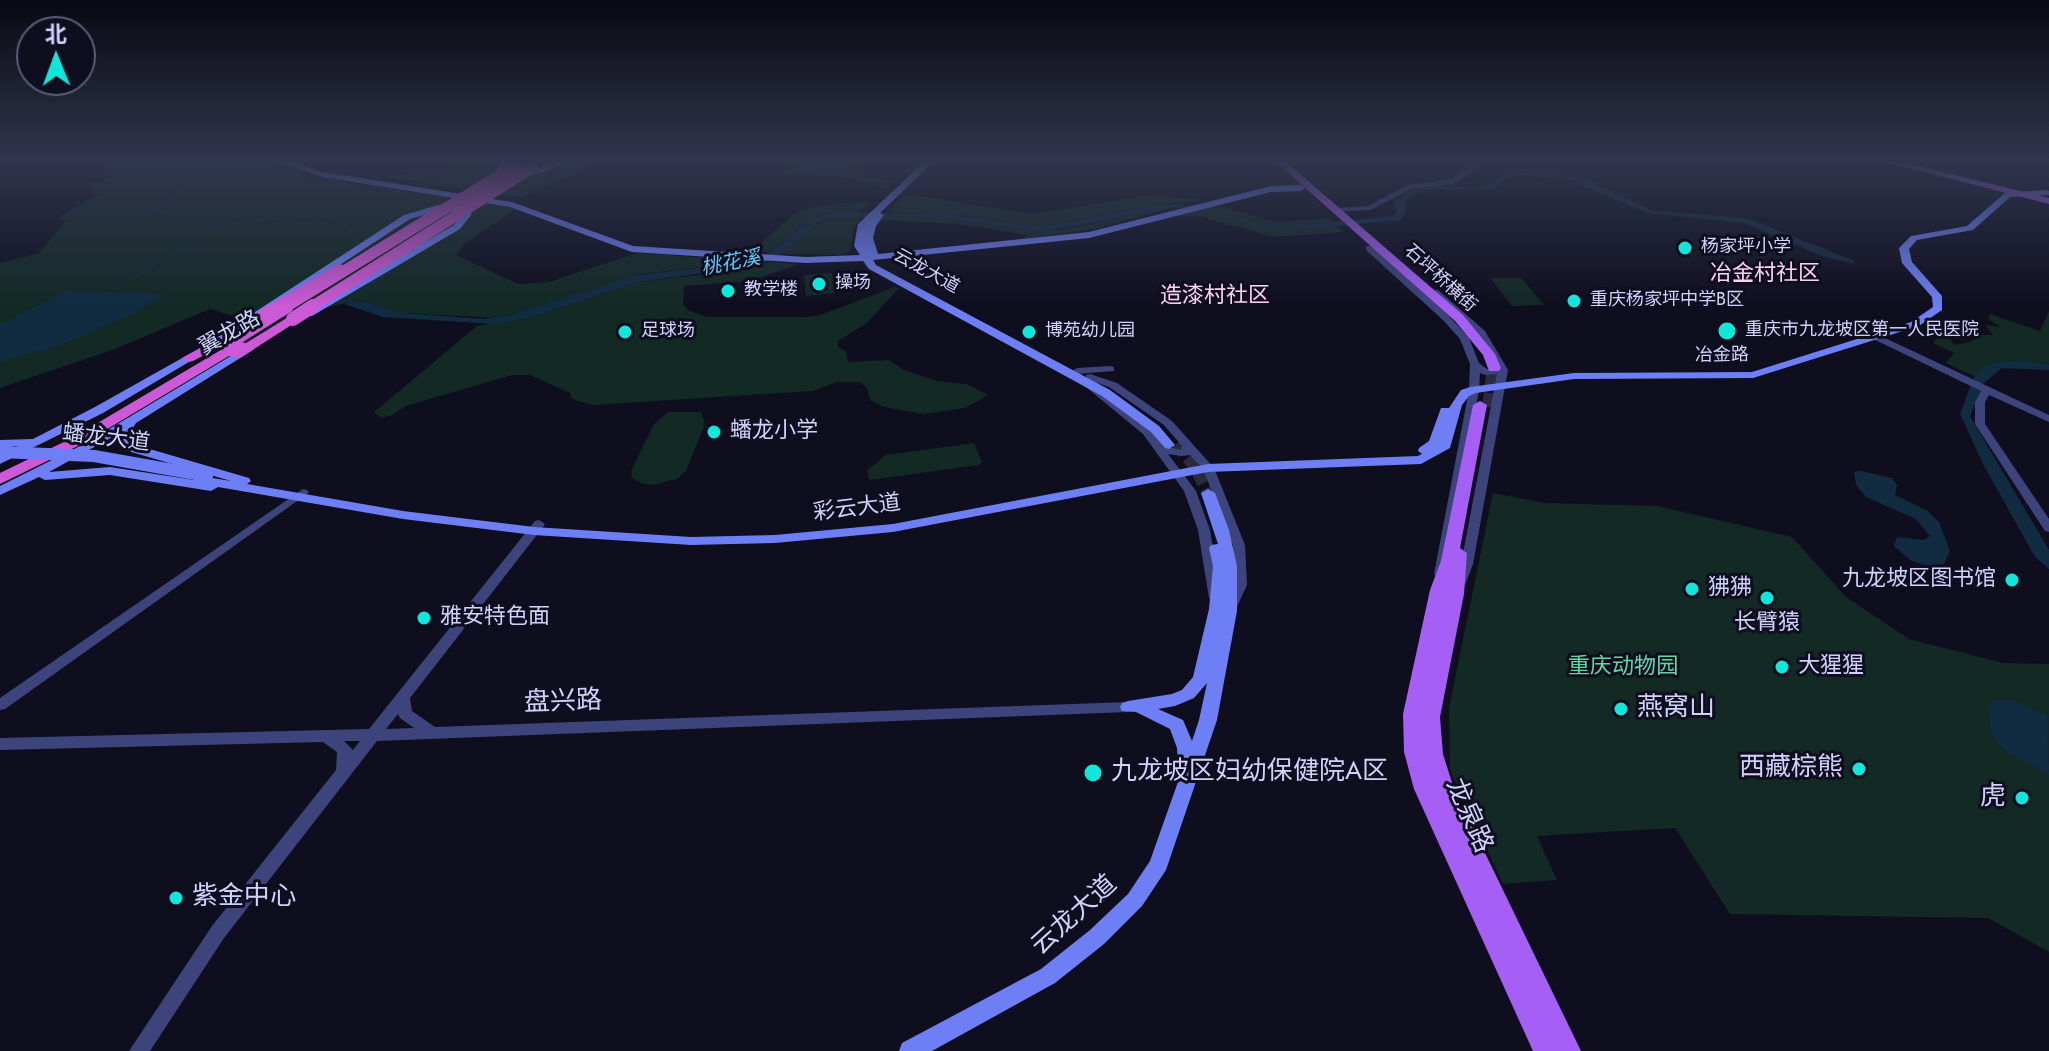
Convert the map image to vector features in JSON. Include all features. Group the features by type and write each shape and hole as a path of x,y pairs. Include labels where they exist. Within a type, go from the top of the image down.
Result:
{"highway":[{"path":"263,312 434,210"},
{"path":"222,363 239,344 445,210"},
{"name":"翼龙路","path":"0,479 79,440 367,267 451,210"},
{"path":"188,358 239,344 293,319 452,210"},
{"path":"293,319 367,267"},
{"name":"翼龙路","path":"0,470 93,424 239,344"}],"main road":[{"name":"翼龙路","path":"0,456 59,431 188,358 407,217 431,210"},
{"name":"翼龙路","path":"239,344 457,227 467,214 458,210"},
{"path":"526,210 632,249 808,258 839,258 1089,235 1178,210"},
{"path":"539,210 637,246 741,255"},
{"path":"868,254 859,232 879,210"},
{"path":"876,213 880,210"},
{"name":"石坪桥横街","path":"1329,210 1459,318 1489,354 1493,373"},
{"name":"石坪桥横街","path":"1331,210 1369,248 1452,318 1493,373"},
{"name":"冶金路","path":"1481,398 1493,373 1745,371 1873,335 1908,322 1930,306 1931,296 1900,263 1896,245 1908,236 1964,226 1996,210"},
{"path":"710,243 714,250 724,253"},
{"path":"894,275 888,264 900,253"},
{"path":"839,258 868,254"},
{"name":"云龙大道","path":"868,254 894,275 1083,376"},
{"name":"云龙大道","path":"868,254 1083,376 1174,445"},
{"name":"翼龙路","path":"0,491 90,446 222,363"},
{"name":"彩云大道","path":"203,478 298,495 537,527 691,541 849,534 992,510 1206,465 1421,460 1446,445 1456,404 1465,393 1481,398"},
{"path":"1447,592 1457,562 1481,398"},
{"path":"141,414 121,434 125,446 243,485"},
{"path":"0,444 59,431"},
{"name":"蟠龙大道","path":"0,456 87,461 203,478"},
{"path":"15,485 50,475 98,470 198,487 243,485"},
{"name":"云龙大道","path":"910,1051 1048,976 1097,937 1135,900 1159,864 1208,720 1230,566 1222,530 1205,492"},
{"name":"龙泉路","path":"1447,592 1413,714 1414,752 1424,789 1546,1051"},
{"name":"龙泉路","path":"1447,592 1430,717 1433,754 1444,789 1568,1051"},
{"name":"云龙大道","path":"1128,707 1175,700 1196,687 1223,610"},
{"path":"1128,707 1146,710 1177,725 1186,748 1186,788"}],"street":[{"path":"1343,221 1366,210"},
{"path":"1873,335 2044,417"},
{"path":"1481,398 1493,373"},
{"path":"1481,398 1493,373"},
{"name":"云龙大道","path":"1083,376 1113,385 1168,423 1177,469 1205,492"},
{"path":"1987,390 1980,402 1980,424 2049,528"},
{"name":"云龙大道","path":"1174,445 1206,465 1205,492"},
{"path":"0,705 298,495"},
{"path":"139,1051 218,932 537,527"},
{"path":"403,697 405,714 430,731"},
{"name":"盘兴路","path":"0,744 373,735 1128,707"},
{"path":"326,736 345,750 344,773"}],"green space":[{"path":"70,210 513,210 463,245 456,255 518,284 549,282 637,253 752,261 644,274 526,312 496,318 403,313 360,300 256,323 210,309 115,349 0,388 0,263 39,253 66,220 58,220"},
{"path":"861,210 831,213 811,219 770,252 752,251 798,211"},
{"path":"1007,210 1032,214 1057,210 1130,210 1042,227 955,215 887,212"},
{"path":"1164,210 1094,229 1025,239 1027,235 958,224 881,220 884,216 943,218 1053,231"},
{"path":"1192,210 1233,210 1279,222 1328,218 1343,232 1274,237 1199,216 1167,216"},
{"path":"862,216 853,230 851,250 841,255 783,254 819,222 834,217"},
{"path":"769,262 800,264 750,281 684,286 683,304 688,310 707,317 805,317 820,315 899,288 867,323 838,341 838,347 846,351 848,362 889,360 904,370 937,381 967,384 988,395 965,408 924,414 884,407 870,400 867,388 860,382 837,382 813,391 592,405 572,399 570,393 530,375 512,375 406,406 381,418 374,412 477,326 533,317 638,282 736,271"},
{"name":"操场","path":"832,273 835,293 806,296 804,275"},
{"path":"1490,278 1521,278 1544,305 1512,306"},
{"path":"2049,311 2049,365 2023,360 1991,363 1975,377 1946,363 1954,353 1933,343 1937,337 1949,337 1954,345 1970,342 1980,335 1993,335 1985,325 2001,327 1988,319 1990,314 2040,331"},
{"path":"668,412 701,412 705,424 686,471 677,479 652,485 641,483 632,478 631,471 654,424"},
{"path":"974,443 982,462 979,465 869,480 867,470 886,455"},
{"name":"重庆动物园","path":"1493,493 1545,503 1657,506 1792,537 1846,597 1909,639 2003,663 2049,664 2049,952 1988,918 1730,914 1675,828 1537,836 1557,880 1503,884 1450,770 1449,708"}],"water":[{"name":"桃花溪","path":"1130,210 1159,210 1043,232 943,218 834,217 819,222 785,252 761,265 638,282 533,317 495,324 383,317 344,304 360,300 403,313 483,319 509,316 633,276 752,261 771,252 811,219 837,212 946,214 1042,227"},
{"path":"1197,210 1203,210 1266,225 1293,226 1393,216 1397,210 1405,210 1405,216 1400,220 1296,230 1262,228"},
{"path":"1640,210 1746,218 1855,261 1853,264 1822,256 1744,223"},
{"path":"65,291 165,294 137,312 63,344 0,362 0,325"},
{"path":"2023,360 2049,365 2049,370 2002,368 1984,383 1970,416 2049,550 2049,569 2035,557 1983,464 1960,414 1973,379 1981,369 1991,363"},
{"path":"1854,472 1892,478 1897,485 1895,495 1928,511 1939,522 1950,551 1944,564 1928,567 1910,560 1894,546 1897,537 1924,540 1930,536 1916,519 1866,497 1856,485"},
{"path":"1992,700 2013,700 2047,716 2049,775 2004,750 1992,736 1988,708"}],"waterway":[{"path":"155,210 177,213 163,224 173,230 200,232 227,224 319,215 344,223 356,239 369,240"},
{"path":"109,292 190,243 199,233"},
{"path":"353,303 348,301 420,250"}],"tunnel":[{"path":"1489,407 1494,368"},
{"path":"1176,444 1195,467 1208,493"}],"place":[{"name":"杨家坪小学","path":"1685,248"},
{"name":"操场","path":"819,284"},
{"name":"教学楼","path":"728,291"},
{"name":"重庆杨家坪中学B区","path":"1574,301"},
{"name":"重庆市九龙坡区第一人民医院","path":"1727,331"},
{"name":"足球场","path":"625,332"},
{"name":"博苑幼儿园","path":"1029,332"},
{"name":"蟠龙小学","path":"714,432"},
{"name":"九龙坡区图书馆","path":"2012,580"},
{"name":"狒狒","path":"1692,589"},
{"name":"长臂猿","path":"1767,598"},
{"name":"雅安特色面","path":"424,618"},
{"name":"大猩猩","path":"1782,667"},
{"name":"燕窝山","path":"1621,709"},
{"name":"西藏棕熊","path":"1859,769"},
{"name":"九龙坡区妇幼保健院A区","path":"1093,773"},
{"name":"虎","path":"2022,798"},
{"name":"紫金中心","path":"176,898"}],"district":[{"name":"冶金村社区","path":"1765,275"},
{"name":"造漆村社区","path":"1215,297"}]}
